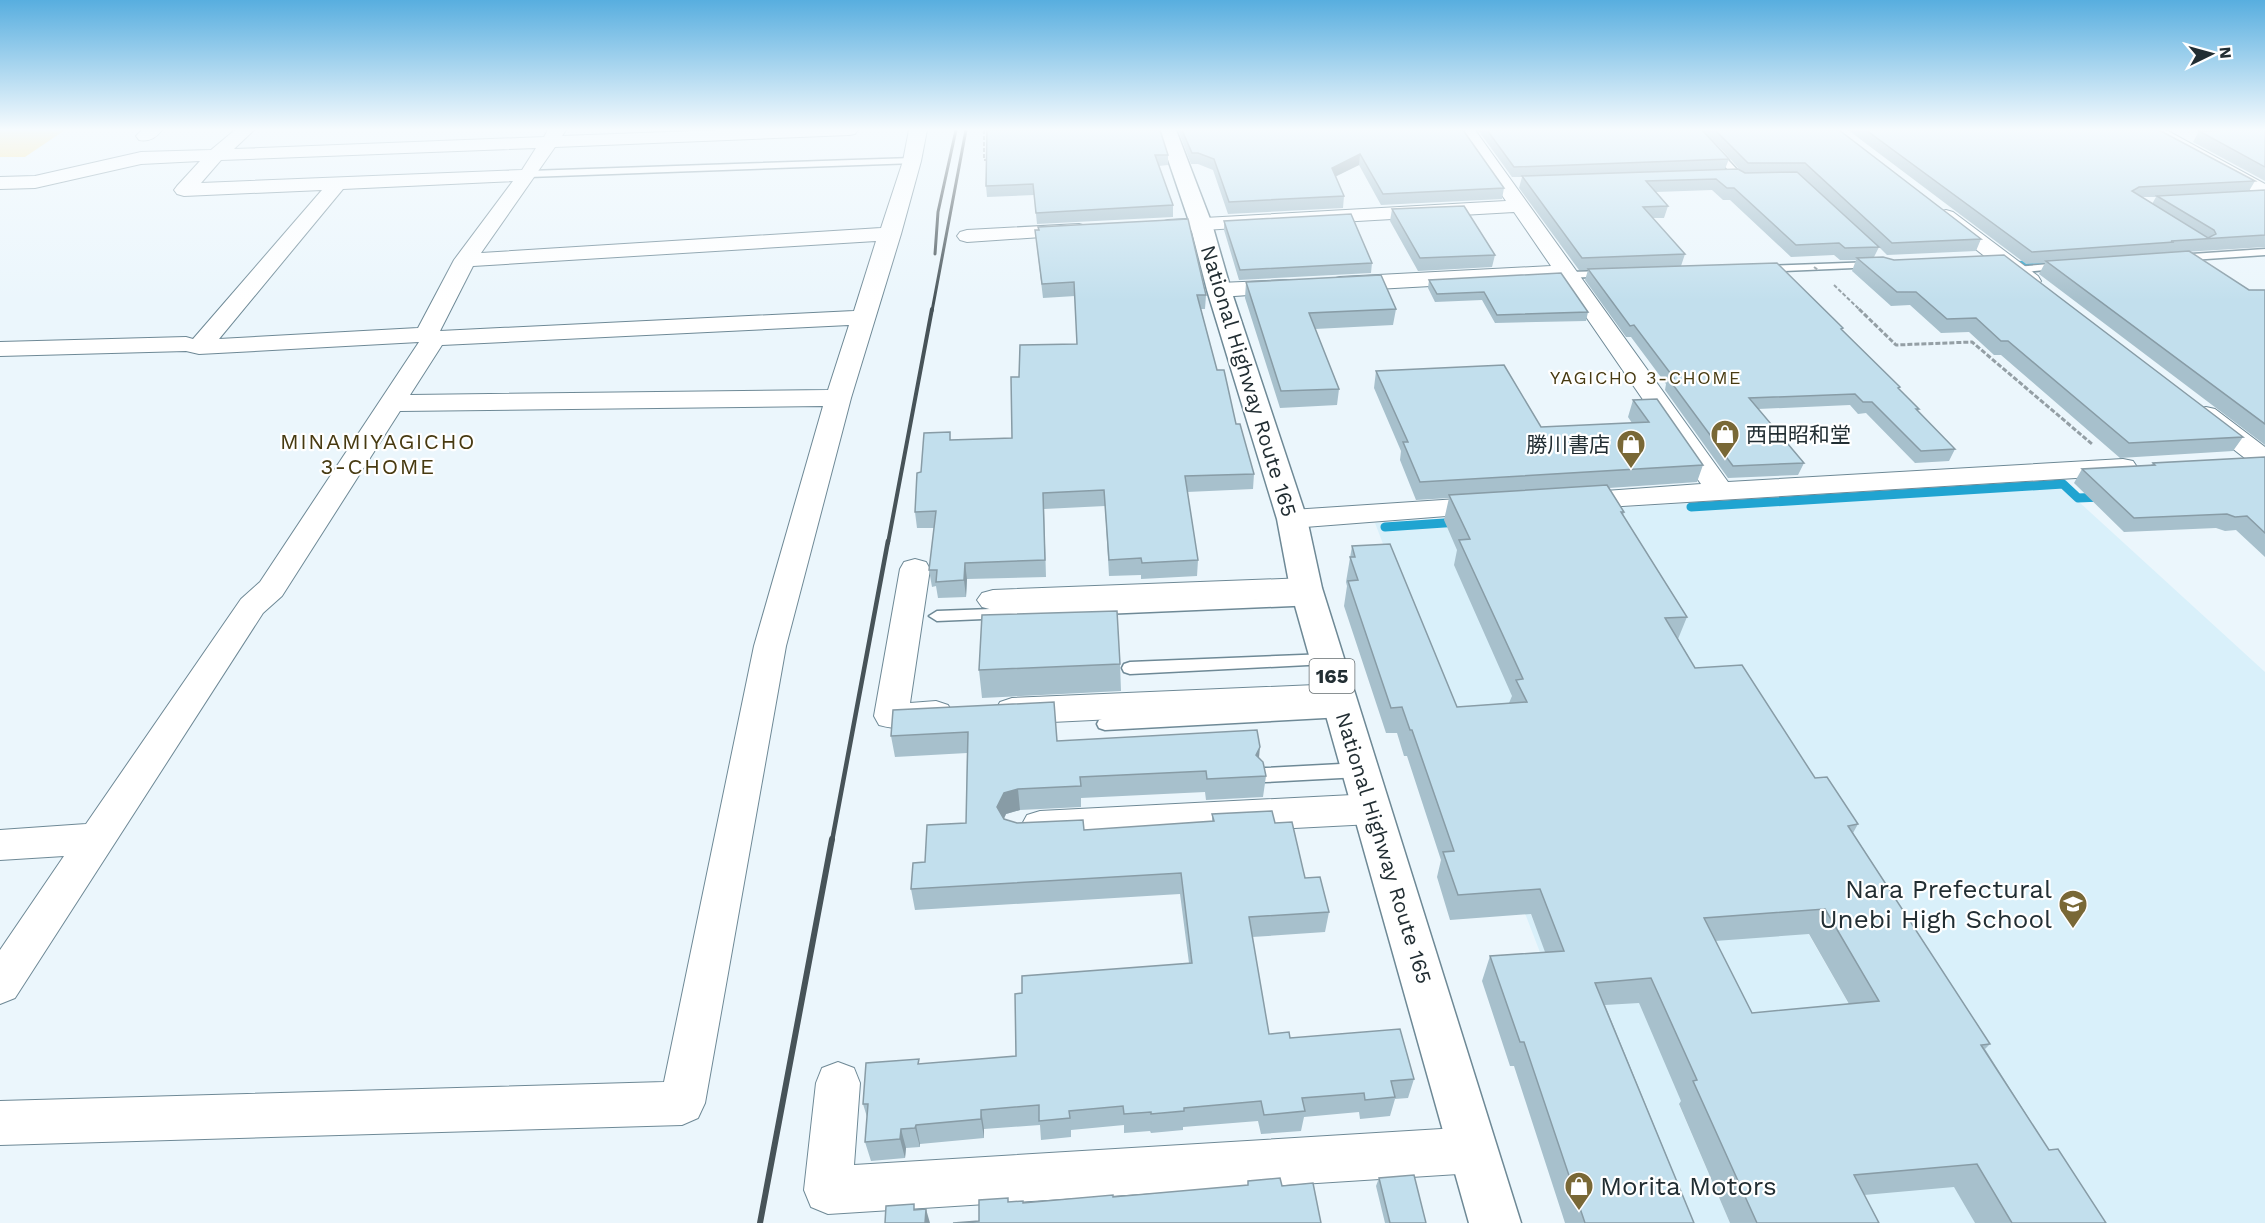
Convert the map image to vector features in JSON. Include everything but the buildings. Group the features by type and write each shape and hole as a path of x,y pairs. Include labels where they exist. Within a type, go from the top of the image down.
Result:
{"highway":[{"name":"National Highway Route 165","path":"1187,187 1201,224 1219,290 1292,519 1308,595 1495,1223"}],"street":[{"path":"187,187 184,190 248,187"},
{"path":"199,347 335,187"},
{"path":"0,985 252,606 271,589 392,403 430,336 465,260 519,187"},
{"path":"0,1123 682,1103 770,646 838,398 904,187"},
{"path":"1512,187 1521,206 1566,274 1720,491"},
{"path":"2248,187 2261,195"},
{"path":"1929,203 2053,298"},
{"path":"1154,226 1521,206"},
{"path":"967,236 1095,229"},
{"path":"465,260 891,234"},
{"path":"1967,261 2008,264"},
{"path":"1219,290 1566,274"},
{"path":"0,349 186,344 199,347 865,317"},
{"path":"392,403 838,398"},
{"path":"2191,404 2265,460"},
{"path":"2231,462 2265,460"},
{"path":"1554,502 2152,466"},
{"path":"1292,519 1518,504"},
{"path":"915,569 891,716 1340,703"},
{"path":"993,600 1308,595"},
{"path":"1020,827 1372,809"},
{"path":"0,845 99,839"},
{"path":"838,1083 828,1190 1474,1150"}],"lane":[{"path":"2165,259 2265,252"},
{"path":"1746,269 1888,264"},
{"path":"2008,264 2073,266"},
{"path":"1566,274 1615,274"},
{"path":"937,616 1308,595"},
{"path":"1130,668 1327,659"},
{"path":"1105,724 1340,703"},
{"path":"1265,775 1360,770"}],"path":[{"path":"1814,267 1818,270"},
{"path":"1827,279 1896,345 1972,342 2118,467"}],"shaded area":[{"name":"Nara Prefectural Unebi High School","path":"2055,480 2265,672 2265,1223 2065,1223 1960,1069 1695,822 1734,1091 1679,1105 1730,1223 1644,1223 1375,523","holes":["1522,822 1567,1008 1496,824"]},
{"path":"1759,848 1889,1074 1899,1073 1975,1223 1847,1223 1658,852"}],"waterway":[{"path":"2010,265 2057,262"},
{"path":"1691,507 2063,484 2078,498 2102,497"},
{"path":"1385,527 1459,522"}],"railway":[{"path":"935,254 938,212 943,187"},
{"path":"932,311 955,187"},
{"path":"888,543 932,309"},
{"path":"832,841 888,541"},
{"path":"760,1223 832,839"}],"place":[{"name":"西田昭和堂","path":"1725,460"},
{"name":"勝川書店","path":"1631,470"},
{"name":"Nara Prefectural Unebi High School","path":"2073,930"},
{"name":"Morita Motors","path":"1579,1212"}],"district":[{"name":"YAGICHO 3-CHOME","path":"1646,377"},
{"name":"MINAMIYAGICHO 3-CHOME","path":"378,454"}]}
